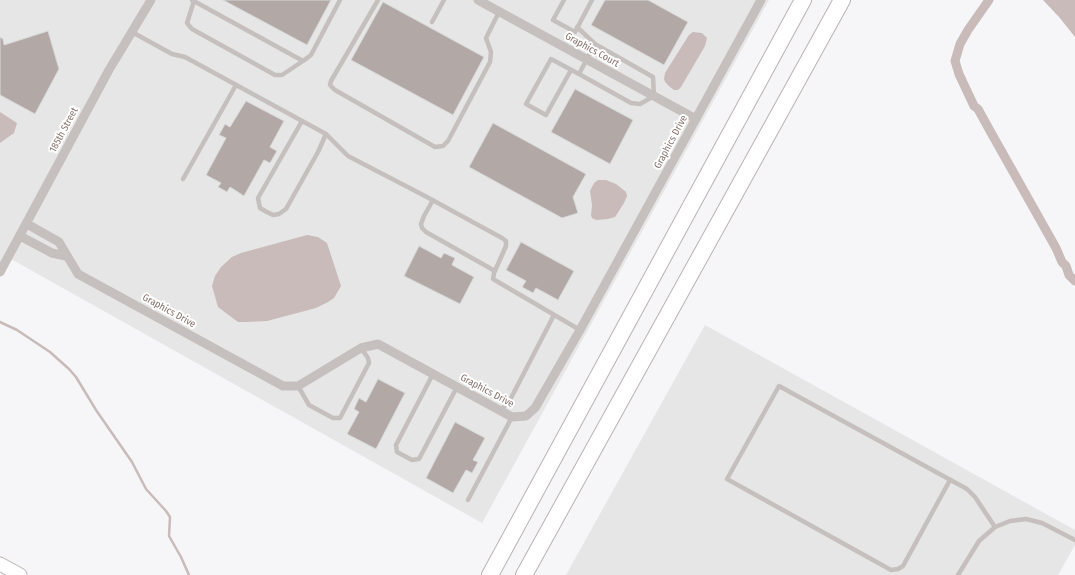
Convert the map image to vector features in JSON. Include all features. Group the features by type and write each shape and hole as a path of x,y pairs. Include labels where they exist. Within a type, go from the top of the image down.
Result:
{"highway":[{"path":"490,575 804,0"},
{"path":"524,575 842,0"}],"street":[{"name":"185th Street","path":"0,272 109,70 151,0"},
{"name":"Graphics Court","path":"478,0 696,119"},
{"name":"Graphics Drive","path":"27,224 59,242 78,274 283,386 298,386 361,348 378,344 512,417 526,416 535,408 580,330 761,0"},
{"path":"20,236 52,254 66,256"},
{"path":"0,564 20,575"}],"lane":[{"path":"303,61 193,1 187,23 192,29 275,75 282,75 303,61 311,55 340,0"},
{"path":"378,0 330,85 335,90 435,147 442,146 448,141 490,62 491,52 486,38 499,12"},
{"path":"432,22 444,0"},
{"path":"564,0 553,20 575,32 592,0"},
{"path":"571,70 546,115 526,104 551,59 579,74 631,103 640,104 654,96 653,77 595,44 577,27"},
{"path":"132,32 172,54 185,57 326,134 348,156 494,232 506,241 506,246 493,279 580,330"},
{"path":"579,74 595,44"},
{"path":"183,180 236,85"},
{"path":"302,121 258,198 260,208 272,215 280,214 286,209 318,152 326,134"},
{"path":"433,200 424,216 421,224 422,228 426,232 495,271"},
{"path":"500,411 510,400 554,315"},
{"path":"298,386 309,406 333,418 340,418 369,363 368,358 361,348"},
{"path":"433,374 396,445 397,452 412,460 419,459 457,387"},
{"path":"950,480 903,566 898,569 891,570 726,480 779,386 967,489 975,497 995,527"},
{"path":"468,500 512,417"},
{"path":"958,575 979,541 995,527 1010,521 1026,519 1042,523 1075,540"}],"shaded area":[{"path":"0,0 146,0 0,266"},
{"path":"153,0 769,0 482,523 11,259"},
{"path":"1043,0 1075,0 1075,37 1059,17"},
{"path":"693,32 702,33 707,38 705,46 681,87 678,90 674,90 665,82 665,73 689,35"},
{"path":"0,112 17,123 14,133 0,143"},
{"path":"598,180 606,180 616,184 626,192 627,196 624,203 615,217 597,220 593,219 591,216 592,205 590,191 594,183"},
{"path":"307,235 318,237 327,243 341,286 334,298 316,308 267,321 238,322 218,307 212,286 215,276 221,267 232,257 241,253"},
{"path":"705,325 1075,530 1075,545 1058,575 566,575"}],"building":[{"path":"223,0 331,0 307,45"},
{"path":"605,0 648,0 688,22 664,65 591,25"},
{"path":"383,2 484,57 453,115 351,60"},
{"path":"48,31 59,69 35,114 0,95 0,37 3,39 4,45"},
{"path":"575,89 633,120 610,164 551,132"},
{"path":"246,101 284,121 270,147 277,151 270,163 264,160 244,196 230,187 227,192 218,187 221,183 206,175 226,138 219,135 225,124 230,127"},
{"path":"493,123 586,174 573,197 578,213 562,218 469,167"},
{"path":"521,242 574,271 558,300 536,288 533,293 522,287 526,281 506,270"},
{"path":"419,246 441,258 444,253 455,258 452,265 474,277 460,304 404,276"},
{"path":"378,379 405,393 376,449 347,434 359,412 354,409 359,398 366,402"},
{"path":"455,422 485,438 473,460 478,462 472,473 466,470 453,493 426,478"}],"waterway":[{"path":"989,0 960,44 955,61 959,74 974,106 978,109 1056,248 1062,262 1066,266 1069,275 1075,281"},
{"path":"0,322 17,330 50,352 76,377 96,410 132,462 146,489 170,517 169,536 189,575"}]}
